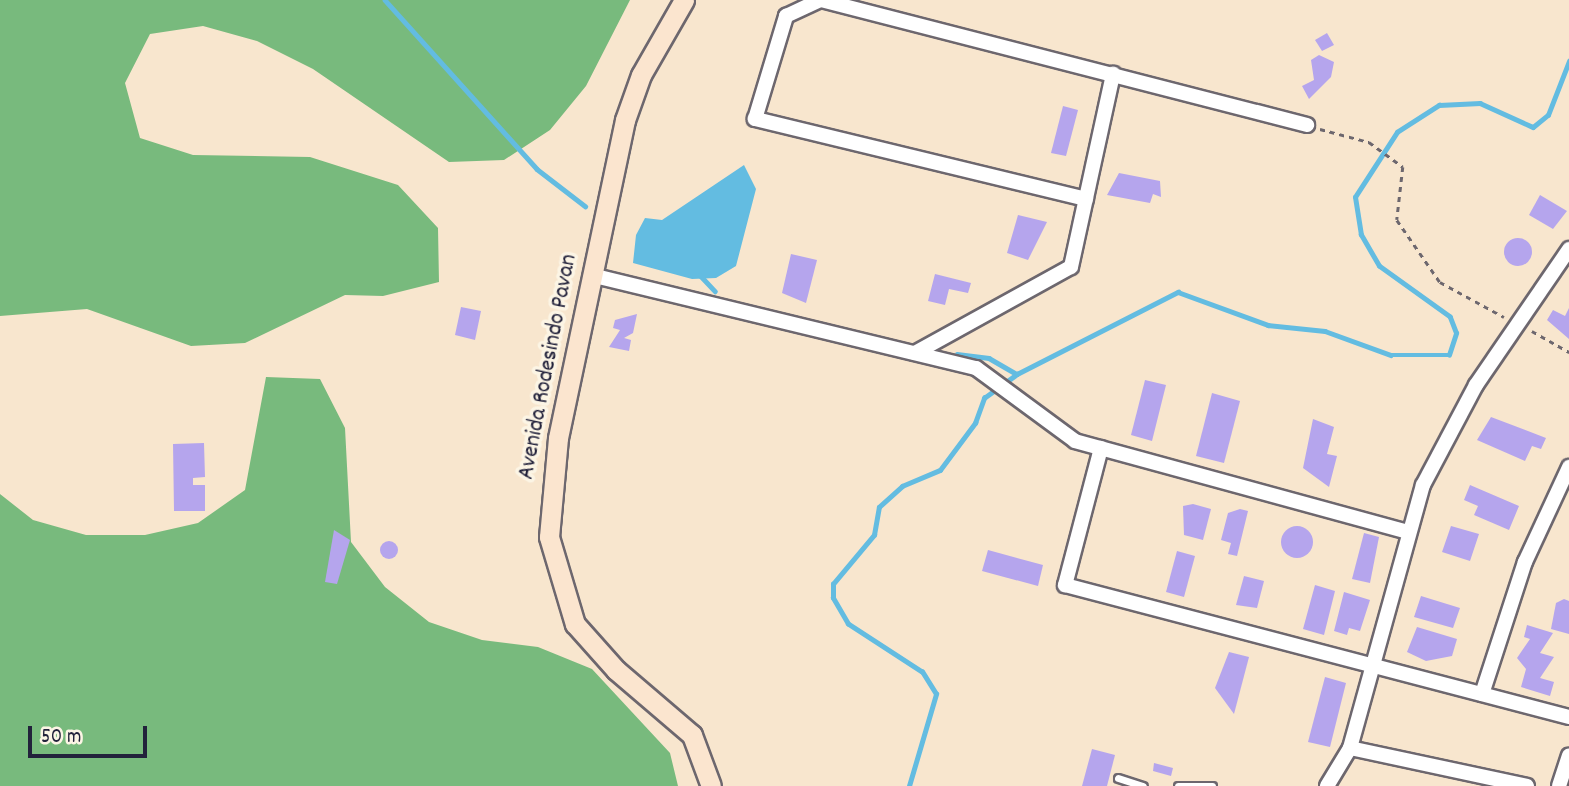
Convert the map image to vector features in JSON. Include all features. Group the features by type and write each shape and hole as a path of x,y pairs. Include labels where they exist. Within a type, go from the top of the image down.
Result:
{"main road":[{"name":"Avenida Rodesindo Pavan","path":"684,0 641,75 625,120 590,279 551,488 549,537 559,584 591,646 692,735 710,786"}],"street":[{"path":"1086,199 755,119 777,31 794,10 821,0 1307,125"},
{"path":"915,353 1071,267 1113,74"},
{"path":"1327,786 1350,748 1407,532 1442,447 1515,322 1569,249"},
{"path":"590,279 650,288 990,374 1048,426 1101,448 1407,532"},
{"path":"1101,448 1065,586 1569,717"},
{"path":"1482,694 1525,562 1569,467"},
{"path":"1350,748 1527,786"},
{"path":"1559,786 1569,756"}],"lane":[{"path":"1118,778 1143,786"},
{"path":"1178,786 1212,786"}],"path":[{"path":"1307,125 1368,142 1403,167 1397,220 1440,282 1569,352"}],"green space":[{"path":"0,0 630,0 586,86 550,130 504,160 449,162 313,69 257,41 203,26 150,34 125,83 140,138 193,155 310,157 398,185 438,228 439,282 383,296 345,295 245,343 191,346 87,309 0,316"},
{"path":"266,377 320,379 345,428 351,542 385,587 429,622 482,640 538,647 592,669 670,753 678,786 0,786 0,494 33,520 86,535 145,535 198,523 245,490"}],"water":[{"path":"744,165 756,189 736,266 716,278 692,279 633,263 636,235 645,218 662,220"}],"building":[{"path":"1327,33 1334,45 1322,51 1315,40"},
{"path":"1319,55 1334,62 1331,77 1309,99 1302,86 1314,80 1311,60"},
{"path":"1063,106 1078,110 1066,156 1051,153"},
{"path":"1119,173 1160,181 1161,197 1153,194 1150,203 1107,195"},
{"path":"1540,195 1567,211 1553,229 1529,215"},
{"path":"1018,215 1047,222 1028,260 1007,253"},
{"path":"1518,238 1528,242 1532,252 1528,262 1518,266 1508,262 1504,252 1508,242"},
{"path":"791,254 817,260 806,303 782,293"},
{"path":"935,274 971,283 968,293 949,289 945,305 928,301"},
{"path":"461,307 481,311 475,340 455,335"},
{"path":"1569,308 1569,339 1547,320 1553,310 1565,316"},
{"path":"637,314 633,333 624,338 631,340 629,351 609,347 620,330 613,328 615,320"},
{"path":"1145,380 1166,385 1152,441 1131,435"},
{"path":"1212,393 1240,401 1224,463 1196,456"},
{"path":"1491,417 1546,438 1541,449 1532,446 1525,461 1477,440"},
{"path":"1313,419 1334,427 1327,454 1337,456 1329,487 1303,468"},
{"path":"204,443 205,477 193,478 193,485 205,485 205,511 174,511 173,444"},
{"path":"1470,485 1519,506 1509,530 1474,515 1478,506 1464,500"},
{"path":"1193,504 1211,509 1203,540 1184,535 1183,506"},
{"path":"1240,509 1248,511 1237,556 1228,554 1231,543 1221,540 1228,513"},
{"path":"1297,526 1308,531 1313,542 1308,553 1297,558 1286,553 1281,542 1286,531"},
{"path":"1451,526 1479,534 1470,561 1442,552"},
{"path":"334,530 350,540 337,584 325,582"},
{"path":"1364,533 1379,537 1370,583 1352,579"},
{"path":"385,541 393,541 398,550 396,557 385,559 380,554 380,546"},
{"path":"988,550 1043,565 1038,586 982,571"},
{"path":"1177,551 1195,556 1184,597 1166,592"},
{"path":"1244,576 1264,581 1257,608 1236,605"},
{"path":"1315,585 1335,591 1324,635 1303,629"},
{"path":"1344,592 1370,600 1360,631 1349,628 1347,635 1334,631"},
{"path":"1421,596 1460,608 1453,628 1414,617"},
{"path":"1564,599 1569,601 1569,634 1551,629 1556,603"},
{"path":"1527,625 1553,633 1540,653 1554,657 1540,678 1554,682 1550,696 1521,687 1526,669 1517,658 1530,639 1524,637"},
{"path":"1417,627 1457,639 1452,656 1426,661 1407,652"},
{"path":"1229,652 1249,657 1234,714 1215,688"},
{"path":"1325,677 1346,683 1330,747 1308,742"},
{"path":"1092,749 1115,755 1107,786 1082,786"},
{"path":"1154,763 1173,768 1171,776 1153,771"}],"waterway":[{"path":"385,0 537,169 585,206"},
{"path":"909,786 936,694 922,672 848,624 833,598 833,584 874,535 879,507 902,486 940,470 975,423 984,398 1017,374 1178,292 1268,325 1325,331 1391,355 1449,355 1456,333 1450,317 1379,266 1361,235 1355,197 1397,132 1439,105 1480,103 1533,127 1548,115 1569,61"},
{"path":"700,275 715,291"},
{"path":"957,354 989,358 1017,374"}]}
